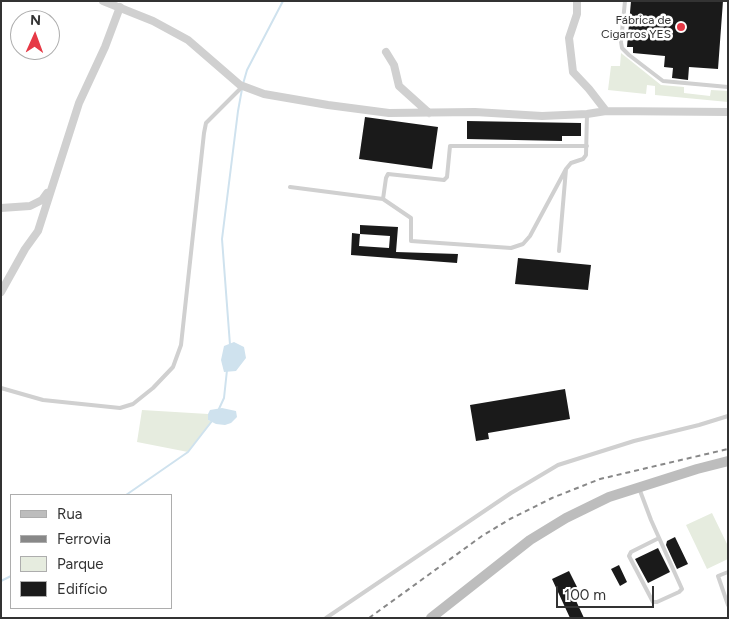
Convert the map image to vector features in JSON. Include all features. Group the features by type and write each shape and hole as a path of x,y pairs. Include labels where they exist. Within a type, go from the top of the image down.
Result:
{"street":[{"path":"103,1 153,21 188,40 243,86 264,94 338,107 390,113 476,112 542,116 587,114 606,111 728,112"},
{"path":"577,1 577,14 569,38 573,72 589,88 606,111"},
{"path":"1,292 25,249 38,231 79,103 105,47 120,7"},
{"path":"386,52 394,64 399,86 429,113"},
{"path":"1,208 30,206 42,200 52,186"},
{"path":"431,618 530,540 566,518 609,498 696,469 728,461"}],"lane":[{"path":"625,1 622,48 629,55 663,81 728,87"},
{"path":"1,388 43,400 120,408 133,404 153,388 173,367 181,345 206,123 243,86"},
{"path":"290,188 384,200 410,218 411,241 512,248 523,244 530,236 566,169 571,164 583,159 586,155 587,114"},
{"path":"384,200 388,174 444,180 447,178 450,146 587,146"},
{"path":"559,251 566,169"},
{"path":"326,618 511,492 558,465 634,441 728,416"},
{"path":"640,488 659,538 682,589 679,592 653,602 629,556 631,552 659,538"},
{"path":"728,572 718,576 728,605"}],"green space":[{"path":"621,53 661,85 684,87 684,93 710,96 711,90 728,91 728,102 655,95 655,86 647,85 646,94 608,90 611,66 620,66"},
{"path":"142,410 208,414 208,420 212,422 188,452 137,442"},
{"path":"712,513 728,546 728,559 707,569 686,525"}],"water":[{"path":"234,342 244,347 246,358 236,371 224,372 221,360 224,346"},
{"path":"222,408 236,411 237,417 231,423 225,425 216,424 208,420 210,410"}],"building":[{"name":"Fábrica de Cigarros YES","path":"631,1 723,1 718,69 689,67 688,80 672,78 673,68 664,67 665,56 633,53 633,47 627,47"},
{"path":"365,117 438,127 432,169 359,159"},
{"path":"467,121 581,123 581,136 562,136 562,141 467,139"},
{"path":"360,225 398,227 396,252 458,254 457,263 351,255 352,233 360,234","holes":["360,234 390,236 389,248 359,246"]},
{"path":"518,258 591,265 588,290 515,284"},
{"path":"565,389 570,419 488,433 489,439 476,441 470,405"},
{"path":"675,537 688,564 677,569 666,545 667,541"},
{"path":"658,548 670,572 648,583 635,559"},
{"path":"619,565 627,582 620,586 611,569"},
{"path":"569,571 577,587 571,590 584,618 570,618 552,579"}],"waterway":[{"path":"243,84 247,70 283,1"},
{"path":"230,345 222,239 242,89"},
{"path":"218,411 224,398 227,370"},
{"path":"127,494 188,452 212,421"},
{"path":"1,581 10,576"}],"railway":[{"path":"369,618 482,536 510,519 552,498 600,479 728,449"}],"place":[{"name":"Fábrica de Cigarros YES","path":"681,27"}]}
